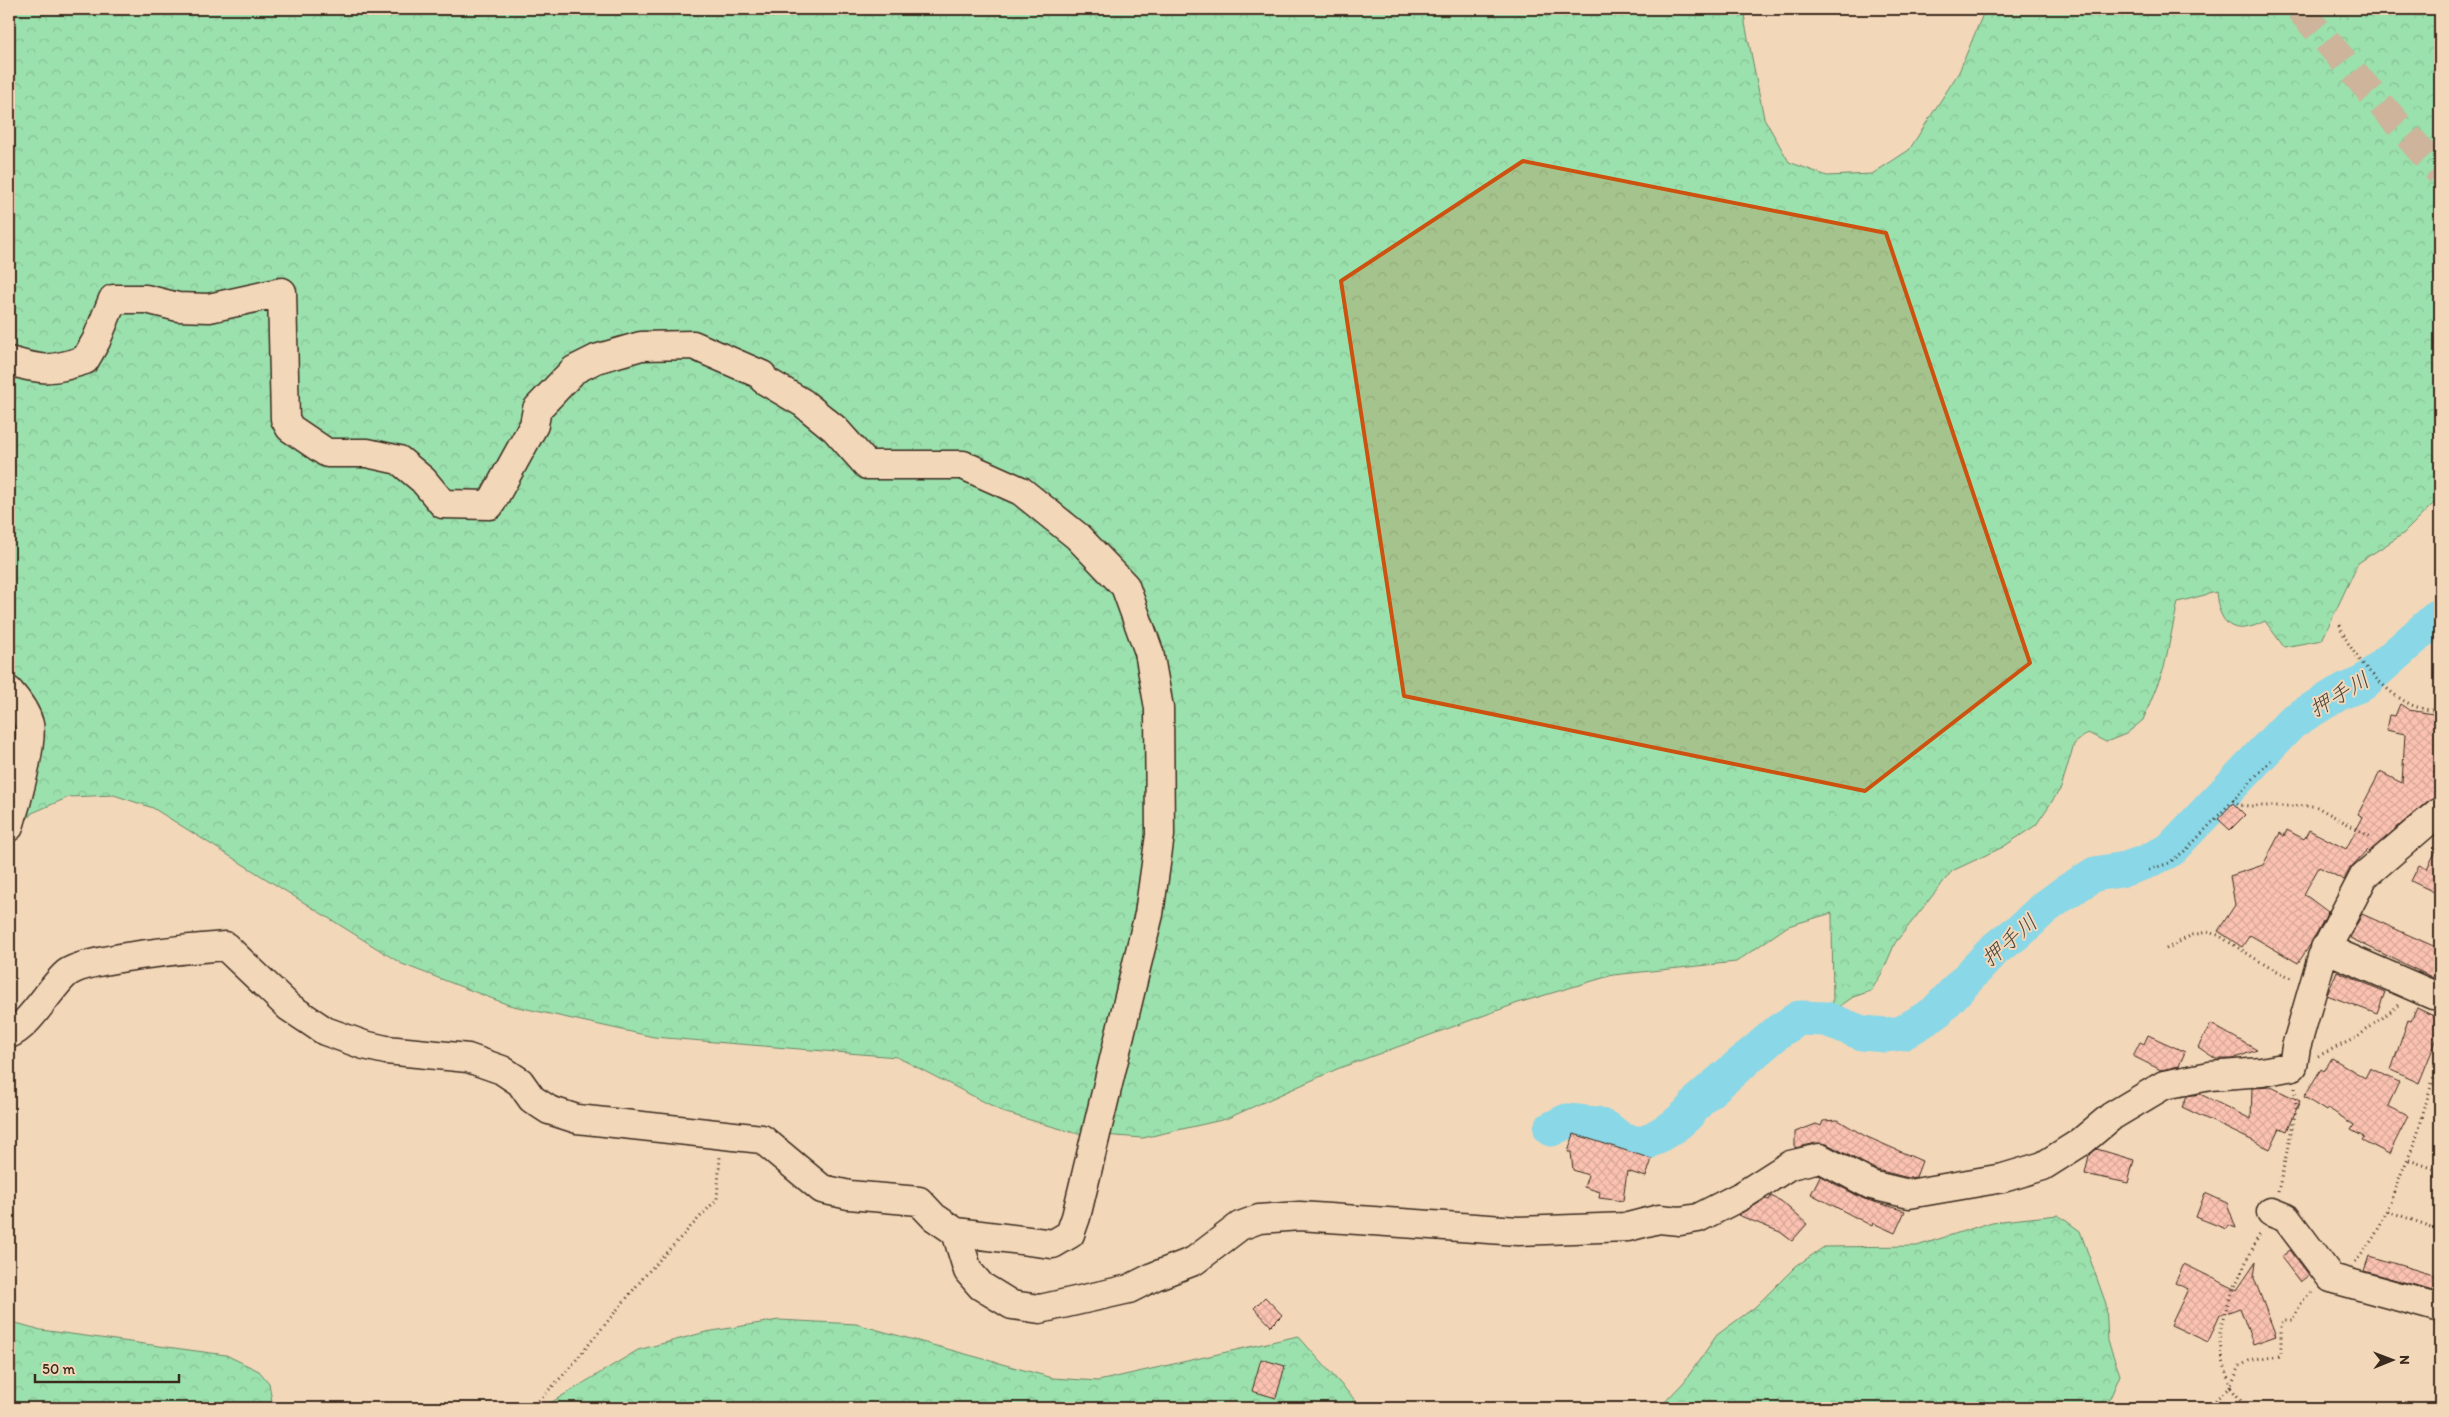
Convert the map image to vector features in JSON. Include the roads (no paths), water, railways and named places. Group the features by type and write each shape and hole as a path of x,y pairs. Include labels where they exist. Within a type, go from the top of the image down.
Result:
{"street":[{"path":"9,361 38,369 48,369 85,360 96,341 113,298 146,299 178,307 209,308 282,292 285,419 290,428 327,453 367,454 399,460 422,480 444,504 490,506 534,425 537,409 574,370 596,359 641,346 693,345 762,375 764,380 803,403 835,429 866,465 963,465 1021,491 1077,536 1125,586 1149,652 1159,708 1160,834 1149,914 1076,1216 1070,1234 1054,1244 956,1232 934,1217 919,1201 849,1195 822,1189 762,1139 662,1130 577,1119 550,1110 532,1099 520,1082 502,1070 468,1058 386,1050 364,1045 326,1031 288,1007 225,946 180,949 85,965 67,973 29,1018 9,1034"},
{"path":"9,691 25,712 30,726 26,764 9,827"},
{"path":"956,1232 968,1271 981,1286 1012,1305 1040,1308 1128,1289 1194,1261 1240,1226 1259,1219 1276,1216 1518,1231 1628,1226 1659,1219 1680,1221 1698,1218 1743,1194 1790,1165 1820,1158 1872,1185 1909,1194 2003,1178 2044,1166 2081,1142 2112,1116 2164,1085 2210,1076 2262,1072 2293,1066 2313,984 2325,948 2364,876 2376,864 2395,851 2429,818 2440,811"},
{"path":"2325,948 2433,995"},
{"path":"2271,1212 2286,1218 2331,1278 2440,1308"}],"waterway":[{"name":"押手川","path":"1551,1129 1567,1121 1596,1124 1609,1130 1623,1141 1644,1144 1673,1127 1687,1115 1701,1098 1779,1031 1799,1018 1826,1019 1862,1033 1886,1035 1902,1033 1935,1013 1996,948 2066,892 2095,874 2125,869 2146,862 2170,850 2292,722 2339,693 2362,684 2440,615"}],"tunnel":[{"path":"2299,9 2440,173"}]}
